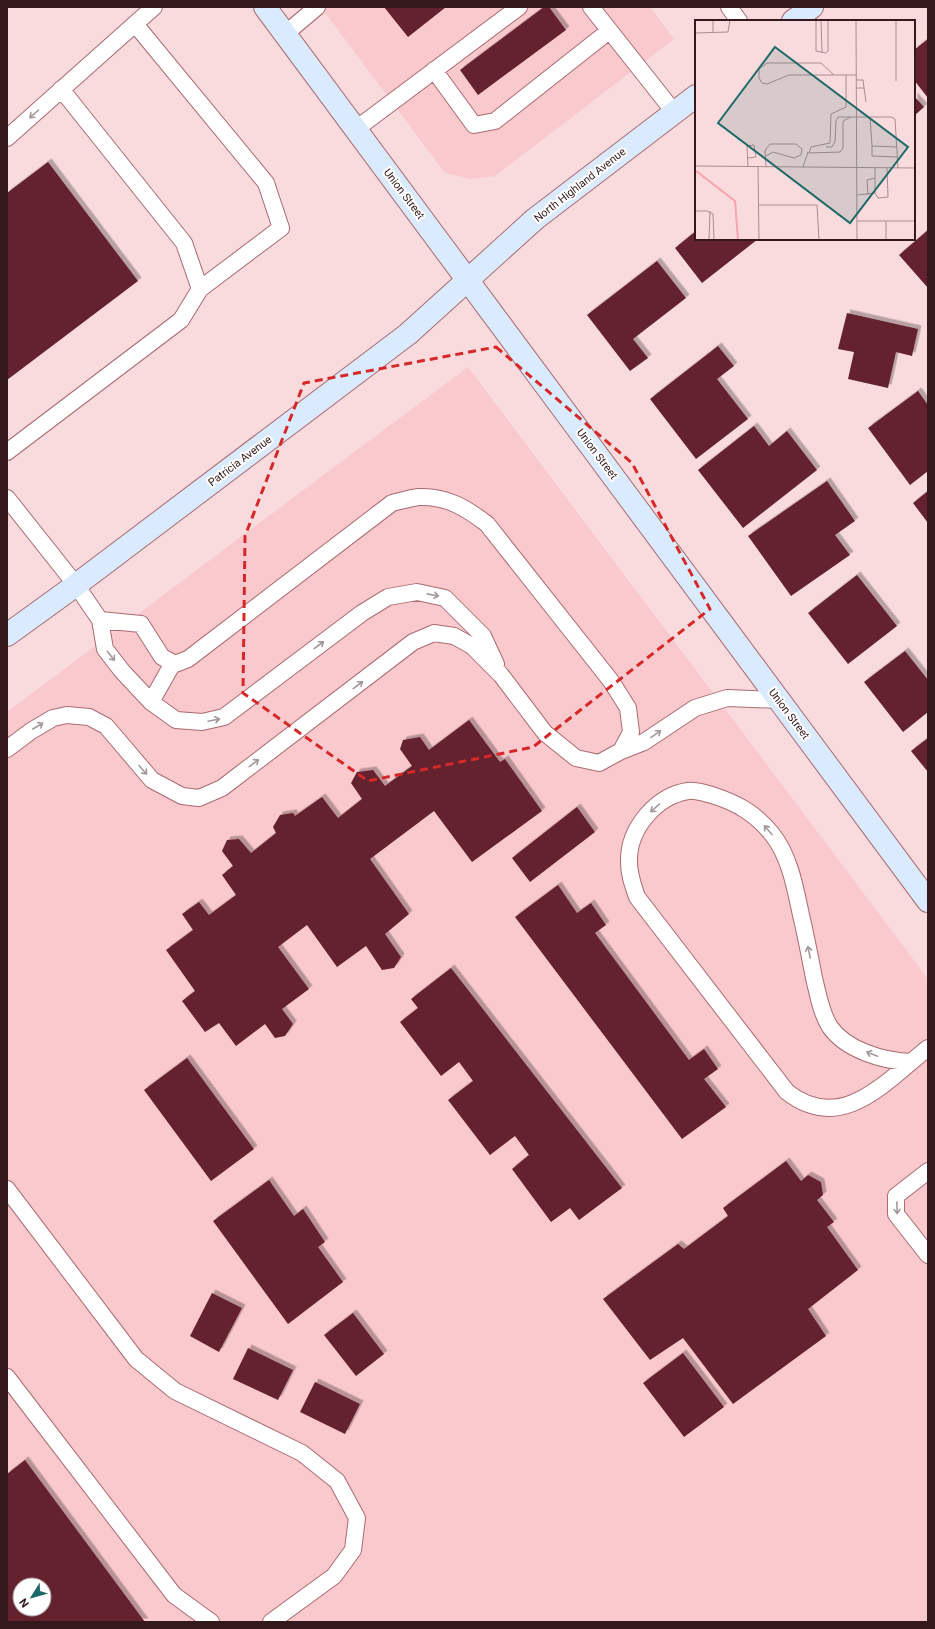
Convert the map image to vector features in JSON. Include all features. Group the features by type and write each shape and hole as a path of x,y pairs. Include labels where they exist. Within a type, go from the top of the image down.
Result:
{"street":[{"name":"Union Street","path":"265,7 928,901"},
{"path":"795,20 812,7"},
{"name":"North Highland Avenue","path":"468,280 535,219 695,97"},
{"name":"Patricia Avenue","path":"7,634 76,585 408,334 468,280"}],"lane":[{"path":"7,138 154,7"},
{"path":"285,34 317,7"},
{"path":"356,129 519,7"},
{"path":"591,7 674,112"},
{"path":"729,7 738,20"},
{"path":"7,452 181,320 200,289 281,228 266,183 135,24"},
{"path":"434,70 474,126 495,121 609,31"},
{"path":"62,89 184,243 200,289"},
{"path":"100,620 141,624 162,657 175,664 188,659 392,503 419,497 442,498 467,509 487,524 611,681 628,708 631,732 621,751"},
{"path":"7,498 76,585 100,620 105,649 122,671 151,702 176,720 202,722 224,717 362,613 388,597 417,592 445,598 483,636 501,675"},
{"path":"7,749 31,731 53,718 67,715 89,717 106,726 152,780 182,796 199,798 222,788 413,642 434,633 454,636 472,646 501,675 545,733 576,758 599,763 621,751 644,742 695,708 727,698 779,700"},
{"path":"151,702 173,663"},
{"path":"910,1062 882,1058 852,1046 839,1037 830,1026 824,1014 816,984 795,887 787,860 780,845 760,821 742,806 702,792 689,791 676,794 655,806 638,828 631,845 629,860 630,877 637,897 787,1092 795,1099 809,1104 834,1109 846,1107 875,1092 928,1048"},
{"path":"928,1170 896,1196 896,1214 928,1254"},
{"path":"7,1189 136,1359 175,1392 302,1453 337,1482 357,1518 353,1550 334,1576 271,1622"},
{"path":"7,1377 174,1595 211,1622"}],"highlighted area":[{"path":"496,347 632,463 710,609 533,747 368,781 243,693 245,536 304,383"}],"shaded area":[{"path":"321,7 650,7 674,39 495,176 470,179 445,173"},
{"path":"468,367 928,979 928,1622 7,1622 7,712"}],"building":[{"path":"384,7 446,7 408,37"},
{"path":"544,7 549,7 566,30 478,95 460,70"},
{"path":"928,39 928,98 915,81 915,49"},
{"path":"915,97 924,107 915,115"},
{"path":"48,162 138,281 7,380 7,193"},
{"path":"928,230 928,288 899,255"},
{"path":"695,232 695,240 757,240 702,283 675,248"},
{"path":"657,261 686,298 633,339 648,358 630,371 587,315"},
{"path":"847,313 918,329 912,356 896,352 888,388 848,379 854,352 838,349"},
{"path":"718,346 734,366 717,379 748,419 696,459 650,399"},
{"path":"918,391 928,405 928,471 910,485 868,428"},
{"path":"754,426 769,446 787,431 817,470 743,528 698,470"},
{"path":"827,481 855,521 835,535 850,555 791,596 748,536"},
{"path":"928,491 928,523 913,503"},
{"path":"857,575 897,626 848,664 808,613"},
{"path":"905,651 928,680 928,712 903,732 864,682"},
{"path":"469,720 500,762 505,759 542,811 472,862 434,811 370,859 409,914 385,934 401,957 394,968 382,970 366,946 337,967 307,925 278,947 309,989 282,1009 293,1024 285,1036 275,1038 265,1024 236,1046 219,1023 205,1032 182,1001 195,991 166,950 193,930 182,914 199,902 209,915 236,895 222,875 233,866 222,851 227,840 239,839 251,853 276,833 273,827 280,815 293,813 295,816 322,797 338,818 362,799 351,783 357,772 373,770 385,786 412,766 400,749 403,740 420,737 429,750"},
{"path":"928,738 928,772 911,751"},
{"path":"577,807 595,832 530,882 512,858"},
{"path":"558,885 577,913 591,903 606,925 595,933 689,1060 704,1049 718,1069 704,1079 726,1107 682,1139 515,917"},
{"path":"451,968 622,1188 579,1220 570,1208 551,1222 512,1169 529,1155 515,1136 490,1155 448,1100 473,1081 459,1062 441,1076 400,1022 418,1008 411,999"},
{"path":"187,1058 254,1149 211,1181 144,1090"},
{"path":"786,1161 801,1181 808,1175 821,1182 823,1195 817,1200 834,1222 827,1227 858,1270 808,1309 826,1336 733,1404 683,1338 650,1360 603,1299 678,1244 684,1249 728,1216 723,1208"},
{"path":"269,1180 294,1216 303,1209 325,1242 318,1247 343,1282 288,1324 213,1221"},
{"path":"212,1293 242,1308 219,1352 190,1336"},
{"path":"353,1313 384,1354 356,1376 324,1335"},
{"path":"248,1348 293,1370 278,1400 233,1379"},
{"path":"683,1353 724,1407 684,1437 643,1383"},
{"path":"315,1382 360,1404 345,1434 300,1412"},
{"path":"25,1460 145,1622 7,1622 7,1474"}]}
